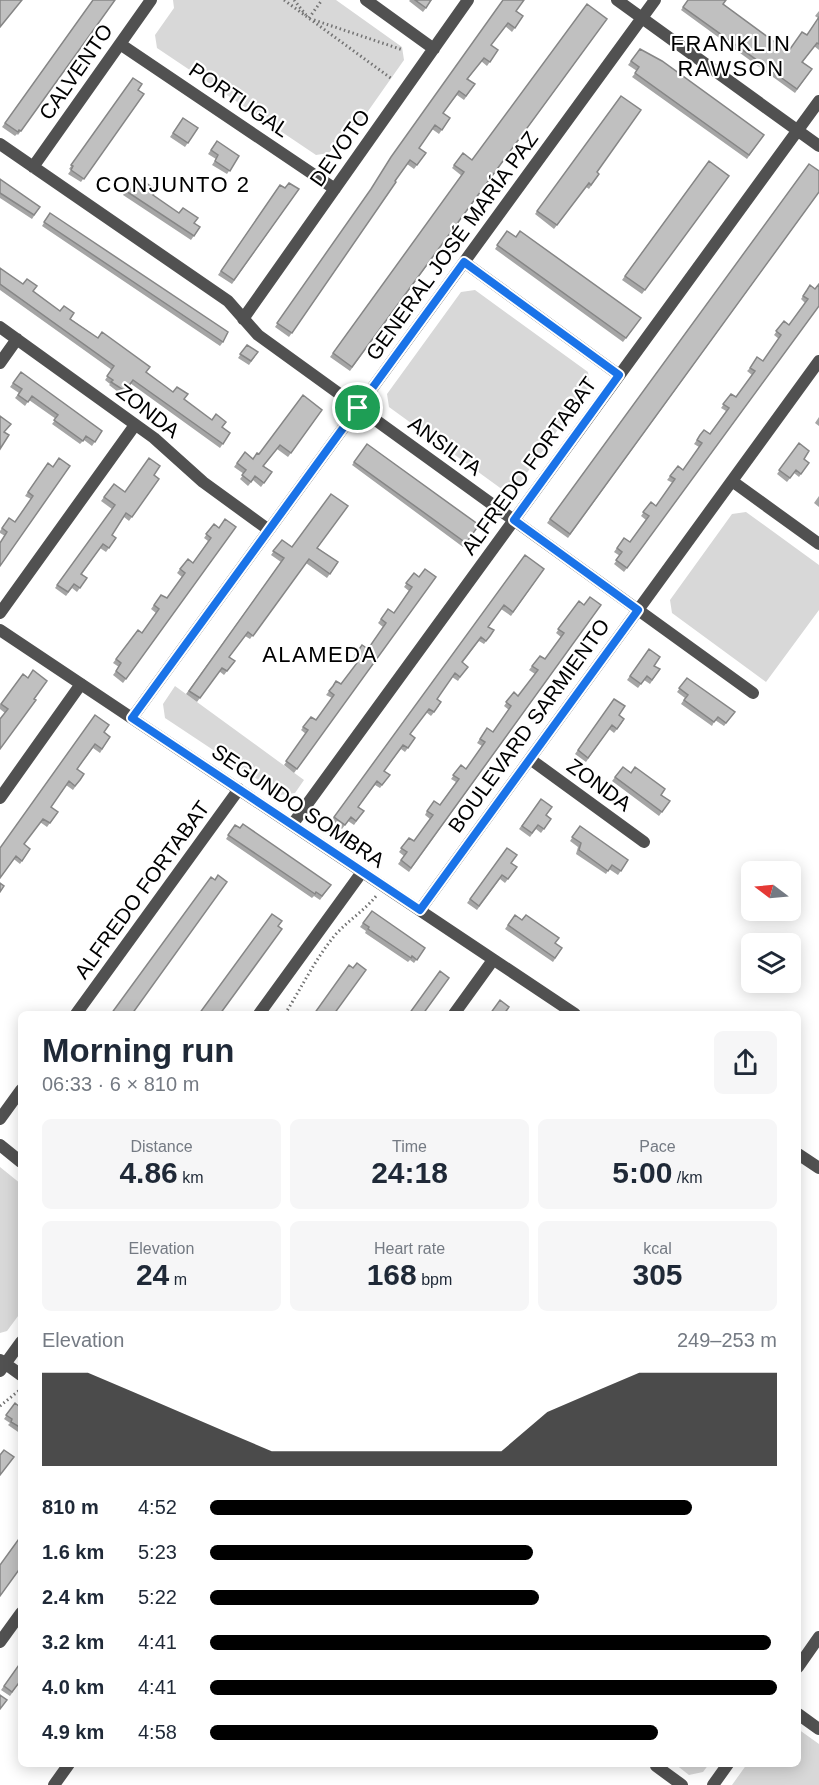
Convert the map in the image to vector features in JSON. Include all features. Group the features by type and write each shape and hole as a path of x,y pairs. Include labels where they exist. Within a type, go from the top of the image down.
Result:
{"street":[{"name":"CALVENTO","path":"33,167 151,0"},
{"path":"366,0 434,49"},
{"name":"DEVOTO","path":"243,319 468,0"},
{"path":"617,0 819,146"},
{"name":"GENERAL JOSÉ MARÍA PAZ","path":"132,718 655,0"},
{"name":"PORTUGAL","path":"120,44 335,189"},
{"name":"ALFREDO FORTABAT","path":"292,825 819,101"},
{"name":"ANSILTA","path":"0,144 228,302 258,335 753,693"},
{"path":"464,262 619,375"},
{"name":"ZONDA","path":"0,327 154,438 203,482 269,530"},
{"path":"0,363 17,339"},
{"name":"BOULEVARD SARMIENTO","path":"420,910 819,361"},
{"path":"0,613 135,425"},
{"path":"732,481 819,544"},
{"name":"SEGUNDO SOMBRA","path":"0,630 570,1011"},
{"path":"0,798 81,684"},
{"name":"ZONDA","path":"530,759 644,842"},
{"name":"ALFREDO FORTABAT","path":"78,1011 239,789"},
{"path":"261,1011 362,872"},
{"path":"456,1011 493,960"},
{"path":"0,1119 18,1094"},
{"path":"0,1145 18,1160"},
{"path":"801,1156 819,1168"},
{"path":"18,1346 2,1365 18,1373"},
{"path":"0,1642 18,1617"},
{"path":"801,1663 819,1637"},
{"path":"801,1715 819,1729"},
{"path":"54,1785 67,1767"},
{"path":"657,1767 682,1785"},
{"path":"713,1785 726,1767"}],"path":[{"path":"284,0 392,78"},
{"path":"294,0 309,18 403,50"},
{"path":"309,18 322,0"},
{"path":"287,1011 309,971 328,945 345,925 374,899 383,886"},
{"path":"0,1406 18,1391"}],"shaded area":[{"path":"173,0 336,0 402,47 404,60 359,124 349,126 329,153 316,155 157,48 155,35 174,8"},
{"path":"475,290 588,372 590,385 516,488 503,490 389,407 387,394 461,292"},
{"path":"746,512 819,565 819,610 766,682 672,613 670,600 732,514"},
{"path":"175,686 304,780 295,793 281,795 165,718 163,704"},
{"path":"0,1167 18,1182 18,1316 7,1331 0,1333"},
{"path":"801,1731 819,1744 819,1785 732,1785 745,1767 801,1767"},
{"path":"679,1767 707,1767 703,1772 689,1775"}],"building":[{"path":"0,0 22,0 0,27"},
{"path":"93,0 115,0 21,131 18,132 5,123"},
{"path":"415,0 431,0 426,8"},
{"path":"503,0 524,0 516,11 523,16 515,28 508,23 491,45 498,50 490,62 484,58 467,79 475,84 466,96 459,91 443,113 450,118 442,130 435,125 419,148 426,153 417,165 410,160 292,333 277,323"},
{"path":"688,0 726,0 723,4 788,52 802,32 807,35 819,17 819,44 817,43 802,62 812,69 797,89 683,7"},
{"path":"587,4 607,19 352,367 333,353 464,172 454,165 463,153 472,160"},
{"path":"640,49 662,61 764,135 749,155 635,73 639,67 631,61"},
{"path":"133,78 142,84 138,90 144,94 84,179 71,170 73,166 71,165"},
{"path":"621,96 641,110 597,172 599,174 591,185 589,183 557,225 537,211"},
{"path":"183,118 198,128 188,143 173,133"},
{"path":"217,141 239,156 230,171 215,161 218,155 211,150"},
{"path":"709,161 729,176 645,290 625,276"},
{"path":"809,164 819,171 819,192 570,534 550,519"},
{"path":"0,179 40,207 34,215 0,193"},
{"path":"142,180 156,190 153,195 179,213 183,208 198,218 194,223 200,227 194,236 126,191 132,182 138,185"},
{"path":"289,183 299,189 234,280 221,271 280,185 285,188"},
{"path":"50,213 228,332 223,342 44,222"},
{"path":"507,231 516,237 520,231 641,318 626,338 497,245"},
{"path":"0,268 23,284 27,279 37,286 33,291 60,311 64,306 74,313 70,319 98,338 102,332 150,367 146,372 173,392 177,387 188,394 184,399 212,420 216,414 226,422 222,427 230,433 223,444 133,380 125,391 111,382 113,380 107,376 114,366 0,284"},
{"path":"819,284 819,306 627,568 616,560 622,552 617,548 624,538 630,542 649,516 643,512 651,502 656,506 675,479 670,476 678,466 683,470 702,443 697,440 700,435 704,430 710,434 729,408 723,404 731,394 736,397 755,371 750,368 757,357 763,361 781,335 776,331 784,321 789,325 808,299 803,296 810,285 815,289"},
{"path":"247,345 258,352 251,361 240,354"},
{"path":"21,372 102,431 95,442 86,436 83,441 54,420 58,415 32,396 28,402 18,395 22,389 13,383"},
{"path":"303,395 322,410 291,453 280,445 263,466 272,472 264,483 255,476 251,482 242,475 246,470 237,463 245,452 253,459 257,453 259,454"},
{"path":"0,416 11,424 4,432 9,435 0,449"},
{"path":"799,443 809,451 804,459 809,463 801,474 796,470 790,478 779,470"},
{"path":"367,444 479,525 466,543 354,462"},
{"path":"59,458 70,466 0,566 0,543 7,532 2,528 9,518 15,522 33,496 28,492 48,463 53,467"},
{"path":"149,458 160,466 154,475 159,479 132,517 126,513 112,535 116,538 109,548 103,544 81,574 87,578 80,588 74,584 68,592 57,585 115,505 104,497 114,484 125,492"},
{"path":"331,494 348,506 317,548 338,562 330,574 309,559 253,636 248,632 229,657 235,661 227,671 222,668 200,698 189,691 284,558 273,551 282,540 292,547"},
{"path":"225,519 236,527 126,679 116,671 121,663 116,659 138,630 142,633 159,609 154,605 161,595 167,598 185,573 180,569 188,559 193,563 211,538 206,534 214,524 219,528"},
{"path":"525,555 544,569 513,612 504,605 488,627 494,630 490,636 486,641 481,637 462,662 468,667 460,677 455,673 437,699 441,702 434,712 429,709 410,734 415,738 408,748 403,745 384,771 390,775 382,785 377,781 358,807 364,811 356,821 351,817 345,825 334,817"},
{"path":"425,569 436,577 297,769 286,761 308,730 303,727 311,717 316,720 334,695 329,691 336,681 341,684 360,659 355,655 362,645 368,649 386,623 381,619 388,609 394,613 412,587 406,583 414,573 419,577"},
{"path":"590,597 601,605 411,868 401,860 407,852 401,848 409,838 414,841 433,815 427,811 434,801 440,805 459,779 453,775 461,765 466,769 485,742 480,739 487,728 493,732 511,706 506,702 514,692 518,696 538,670 532,666 540,656 545,659 564,633 558,629 579,601 584,605"},
{"path":"649,649 660,657 654,666 660,669 652,680 647,676 641,684 630,676"},
{"path":"33,670 47,681 0,749 0,719 8,709 1,704 23,674 28,678"},
{"path":"687,678 735,712 726,723 718,717 714,722 684,700 688,695 679,688"},
{"path":"614,699 625,706 619,715 624,719 617,729 612,725 588,758 578,750"},
{"path":"95,715 109,725 104,732 110,737 102,749 95,744 77,769 84,774 80,780 75,786 69,781 51,807 58,812 50,823 43,819 24,844 30,849 22,861 16,856 0,878 0,848"},
{"path":"623,767 631,773 635,767 665,789 661,795 670,801 662,812 615,777"},
{"path":"541,799 552,807 546,815 551,819 544,829 538,825 532,833 522,826"},
{"path":"243,824 331,885 322,896 316,892 315,894 228,835 235,825 240,828"},
{"path":"580,826 628,860 621,871 612,865 608,871 579,850 581,843 572,837"},
{"path":"507,848 517,855 511,863 517,867 508,879 502,875 479,906 470,899"},
{"path":"218,875 227,882 134,1011 113,1011 211,877 215,880"},
{"path":"372,911 425,948 417,960 368,929 369,927 363,923"},
{"path":"272,914 282,921 278,926 282,929 222,1011 201,1011"},
{"path":"515,915 522,920 526,915 559,938 555,943 562,948 555,958 508,925"},
{"path":"357,963 366,970 336,1011 316,1011 349,965 353,968"},
{"path":"440,971 449,978 425,1011 411,1011"},
{"path":"500,1000 509,1007 506,1011 492,1011"},
{"path":"15,1403 18,1406 18,1426 11,1422 12,1419 6,1415"},
{"path":"4,1450 14,1457 0,1475 0,1455"},
{"path":"18,1540 18,1571 0,1596 0,1565"},
{"path":"18,1666 18,1684 12,1692 4,1686"},
{"path":"0,1695 7,1700 0,1709"}],"district":[{"name":"FRANKLIN RAWSON","path":"731,56"},
{"name":"CONJUNTO 2","path":"173,184"},
{"name":"ALAMEDA","path":"320,654"}],"route":[{"path":"464,262 619,375 514,520 638,610 420,910 132,718 358,408 464,262"}]}
